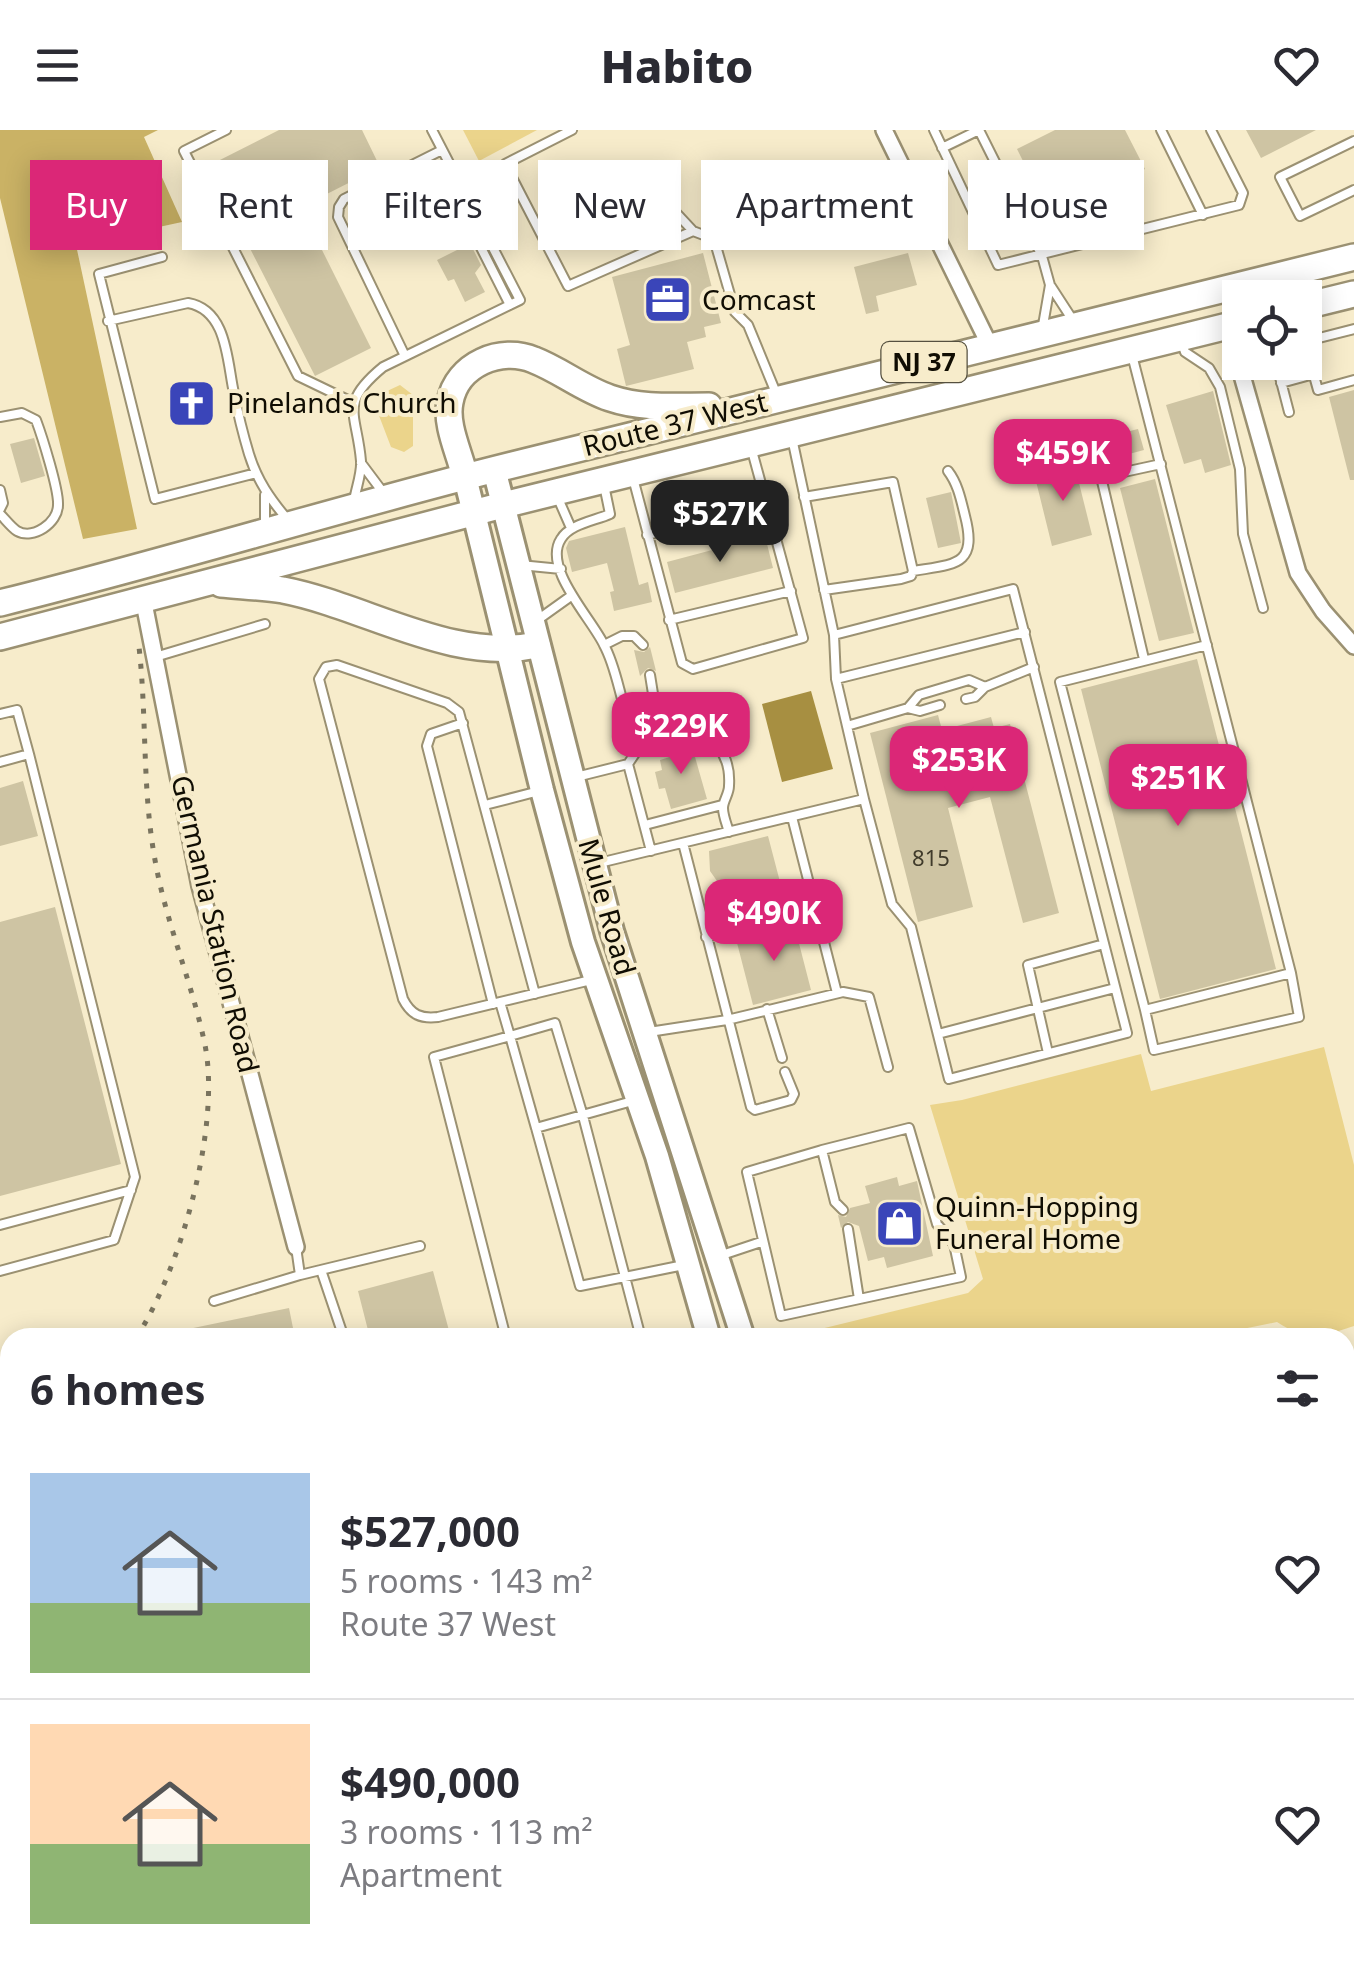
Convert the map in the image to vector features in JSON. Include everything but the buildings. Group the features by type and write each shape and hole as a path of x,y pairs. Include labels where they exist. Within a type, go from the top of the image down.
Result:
{"highway":[{"name":"Route 37 West","path":"0,603 494,469 1354,258"},
{"path":"1322,302 1354,294"},
{"name":"Route 37 West","path":"0,636 503,505 1222,327"},
{"path":"464,477 450,422 450,401 461,378 473,366 508,353 532,359 606,397 640,406 746,406"},
{"path":"202,582 284,590 425,635 508,650 534,634"}],"main road":[{"name":"Mule Road","path":"494,469 624,970 739,1328"},
{"name":"Mule Road","path":"464,477 564,874 662,1173 706,1328"},
{"path":"564,874 594,864"},
{"path":"596,979 624,970"},
{"path":"688,1264 719,1256"}],"street":[{"path":"884,130 990,346"},
{"path":"1248,380 1298,573 1323,611 1354,646"},
{"name":"Germania Station Road","path":"143,598 200,886 296,1247"}],"lane":[{"path":"226,130 184,151 298,376 354,403"},
{"path":"352,509 361,463 352,420 354,403 364,382 383,367 520,300 432,130"},
{"path":"538,228 505,164 572,130"},
{"path":"934,130 998,265 1239,205 1243,194 1211,130"},
{"path":"942,148 979,130 1042,256 1050,285 1077,325"},
{"path":"1162,130 1203,215"},
{"path":"1354,141 1280,177 1300,216 1354,190"},
{"path":"406,356 338,217 339,207 344,198 442,150"},
{"path":"681,218 692,230 714,239 735,312 748,325 778,398"},
{"path":"681,235 692,230"},
{"path":"482,250 510,305"},
{"path":"549,250 568,286 648,250"},
{"path":"162,257 98,274 155,499 256,473"},
{"path":"1042,334 1050,285"},
{"path":"108,321 188,303 197,304 213,321 228,349 239,417 256,473 265,494 293,526"},
{"path":"1322,337 1354,329"},
{"path":"1180,338 1185,352 1209,368 1220,387 1237,450 1244,534 1263,608"},
{"path":"1130,350 1162,464 1291,973 1299,1017 1154,1050 1060,682 1207,645"},
{"path":"1280,380 1289,412"},
{"path":"1281,383 1292,380"},
{"path":"1316,380 1318,390 1354,380"},
{"path":"0,418 22,413 36,420 58,506 53,520 45,528 26,534 17,531 0,512 0,490"},
{"path":"791,434 834,636 836,678 864,799 892,904 911,927 950,1079 1127,1032 1013,589 834,636"},
{"path":"632,473 682,663 693,668 803,638 751,444"},
{"path":"361,463 387,499"},
{"path":"1144,658 1101,477 1162,464"},
{"path":"914,571 950,565 965,558 970,549 971,538 956,480 948,471"},
{"path":"604,480 610,514 571,528 559,541 560,570 571,596 604,645 624,706 632,710 654,700 650,675"},
{"path":"804,497 893,482 914,571 901,579 824,590"},
{"path":"556,492 571,528"},
{"path":"265,494 265,534"},
{"path":"647,535 768,505"},
{"path":"518,564 560,570"},
{"path":"669,620 791,591"},
{"path":"534,634 571,596"},
{"path":"155,656 265,624"},
{"path":"836,678 1025,632"},
{"path":"604,645 622,636 634,636 643,645"},
{"path":"536,994 459,712 447,703 336,665 326,667 319,679 402,1000 408,1010 423,1018 497,1003 536,994 596,979"},
{"path":"966,699 985,686 1034,667"},
{"path":"908,708 919,695 969,680 985,686"},
{"path":"847,726 908,708 920,711 940,706"},
{"path":"0,714 17,710 135,1177 114,1240 0,1271"},
{"path":"463,724 431,734 427,746 580,1286 688,1264"},
{"path":"684,736 703,736 718,744 730,783 722,805 729,832"},
{"path":"572,778 628,764 640,746 669,740"},
{"path":"0,762 29,754"},
{"path":"628,764 651,851"},
{"path":"485,805 542,790"},
{"path":"594,864 864,799"},
{"path":"645,825 722,805"},
{"path":"792,816 837,993"},
{"path":"683,843 750,1107 755,1110 791,1100 794,1094 785,1072"},
{"path":"706,937 816,910"},
{"path":"1048,1052 1028,965 1104,944"},
{"path":"1145,1010 1291,973"},
{"path":"938,1034 1115,988"},
{"path":"645,1033 858,992 869,997 888,1066"},
{"path":"767,1010 782,1058"},
{"path":"503,1328 434,1057 555,1023 637,1328"},
{"path":"536,1128 636,1100"},
{"path":"908,1128 937,1224 954,1244 960,1277 781,1316 746,1172 822,1150 908,1128"},
{"path":"822,1150 836,1202 843,1210"},
{"path":"0,1224 131,1190"},
{"path":"848,1228 860,1299"},
{"path":"719,1256 762,1242"},
{"path":"214,1301 420,1246"},
{"path":"296,1247 300,1275"},
{"path":"321,1270 341,1328"}],"shaded area":[{"path":"0,130 158,130 144,137 154,160 30,160 30,250 77,250 137,529 83,539 0,198"},
{"path":"463,130 537,130 481,160"},
{"path":"162,177 182,222 162,226"},
{"path":"400,385 413,395 413,446 404,452 391,447 378,413 385,392"},
{"path":"811,691 833,769 782,782 762,704"},
{"path":"1324,1047 1354,1165 1354,1326 1288,1328 1277,1322 1247,1328 825,1328 968,1293 983,1279 930,1105 1141,1054 1151,1091"}],"railway":[{"path":"139,647 148,807 155,860 200,1022 208,1078 202,1155 193,1196 168,1274 142,1328"}],"place":[{"name":"Comcast","path":"667,300"},
{"name":"Pinelands Church","path":"192,403"},
{"name":"Quinn-Hopping Funeral Home","path":"900,1223"}]}
